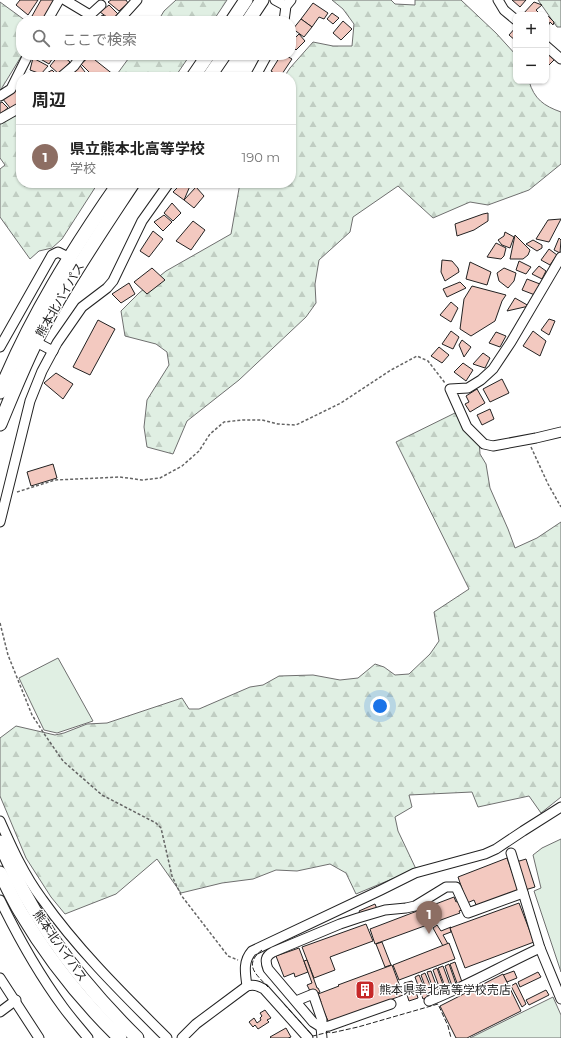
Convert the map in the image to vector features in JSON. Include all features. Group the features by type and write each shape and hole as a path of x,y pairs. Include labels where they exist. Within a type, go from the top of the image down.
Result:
{"highway":[{"path":"235,16 246,0"},
{"path":"251,16 262,0"},
{"path":"196,72 205,60"},
{"path":"212,72 221,60"},
{"name":"熊本北バイパス","path":"0,392 27,334 70,258 116,188"},
{"name":"熊本北バイパス","path":"0,424 48,318 88,251 130,188"},
{"name":"熊本北バイパス","path":"0,842 8,863 29,903 60,949 90,988 137,1038"},
{"name":"熊本北バイパス","path":"0,874 20,911 47,953 120,1038"}],"street":[{"path":"50,16 59,0"},
{"path":"66,0 85,16"},
{"path":"123,16 137,0"},
{"path":"275,0 289,3 285,16"},
{"path":"498,0 504,10 513,18"},
{"path":"89,16 101,5"},
{"path":"548,48 561,59"},
{"path":"20,72 26,60"},
{"path":"67,72 78,60"},
{"path":"258,72 264,60"},
{"path":"0,96 11,89 16,79"},
{"path":"0,119 16,110"},
{"path":"0,522 30,401 42,371 53,351 82,307 107,288 113,281 142,220 165,188"},
{"path":"0,347 52,255 58,252 70,258"},
{"path":"561,257 511,342 493,369 481,380 468,388 450,389 467,427 484,444 493,446 561,432"},
{"path":"36,342 53,351"},
{"path":"248,986 245,973 246,960 252,950 415,873 485,854 496,849 561,808"},
{"path":"0,821 18,859 49,909 76,943 167,1038"},
{"path":"511,853 540,948 561,999"},
{"path":"391,1004 329,1026 321,1027 313,1022 268,969 265,962 266,957 268,954 340,924 385,910 415,906 446,887 456,887 459,890 468,913 523,893"},
{"path":"0,900 14,928 43,977 64,1008 88,1038"},
{"path":"269,942 273,952"},
{"path":"429,1001 540,948"},
{"path":"0,978 16,1000 39,1038"},
{"path":"182,1038 196,1024 248,986 257,985 264,989 308,1038"},
{"path":"296,1001 313,994 322,1020 322,1038"},
{"path":"0,1012 16,1000"}],"path":[{"path":"7,494 55,480 115,477 142,480 160,478 182,466 199,451 210,434 224,422 262,420 278,424 296,425 341,403 391,370 417,356 428,361 450,389"},
{"path":"528,440 548,484 561,507"},
{"path":"0,623 8,656 32,715 63,761 102,795 156,823 161,828 172,876 182,895 228,956 235,959 246,960"}],"green space":[{"path":"176,0 227,0 216,16 161,16 164,11"},
{"path":"332,0 391,0 395,4 415,5 415,0 461,0 496,33 513,52 513,84 530,84 540,101 561,112 561,164 529,190 488,205 470,202 433,218 398,186 353,217 350,232 319,260 315,284 316,303 306,317 239,380 187,421 173,454 147,447 144,427 147,400 169,365 167,352 156,344 125,336 121,311 139,293 166,271 231,234 239,188 296,188 296,72 287,72 313,42 333,46 352,46 354,24 343,9"},
{"path":"538,0 561,0 561,27 557,27 549,16 549,12 546,12"},
{"path":"0,2 19,16 16,16 16,60 19,60 0,91"},
{"path":"127,60 187,60 178,72 119,72"},
{"path":"16,112 16,188 95,188 62,239 52,248 39,251 30,259 0,217 0,169 5,165 0,158 0,121"},
{"path":"459,411 479,439 480,454 486,464 490,488 515,548 537,538 561,522 561,797 541,813 529,796 478,807 472,792 409,795 412,807 395,817 398,831 416,869 356,894 346,873 330,864 297,871 276,870 253,879 222,883 181,893 157,859 116,894 65,914 51,897 26,858 0,796 0,738 16,726 55,735 87,724 107,723 182,698 189,709 199,709 250,687 263,685 279,676 313,675 340,680 358,678 375,664 384,667 395,675 409,674 430,654 439,641 434,612 469,589 396,442"},
{"path":"58,658 93,721 57,733 44,730 19,678"},
{"path":"561,839 561,972 534,891 541,888 533,855 542,848"},
{"path":"553,997 561,1015 561,1038 470,1038"}],"building":[{"path":"20,0 38,0 28,15 16,5"},
{"path":"41,0 55,0 45,16 32,16"},
{"path":"111,0 126,0 128,3 119,11 108,2"},
{"path":"512,0 526,0 520,7"},
{"path":"534,2 542,5 536,10 538,12 525,12"},
{"path":"313,3 328,13 324,19 319,17 312,27 301,19"},
{"path":"109,5 118,14 116,16 106,16 100,12"},
{"path":"332,13 339,18 333,24 327,19"},
{"path":"549,17 554,22 553,25 550,22 549,24"},
{"path":"301,19 312,27 304,37 296,31 296,25"},
{"path":"343,21 352,29 341,40 333,33"},
{"path":"513,30 513,38 509,35"},
{"path":"299,34 305,41 296,50 296,37"},
{"path":"549,53 555,59 549,65"},
{"path":"32,60 37,60 48,66 43,72 30,70"},
{"path":"42,60 52,60 49,64"},
{"path":"55,60 68,60 70,62 61,72 57,72 50,66"},
{"path":"86,60 95,60 110,72 89,72 81,64"},
{"path":"278,60 291,60 283,72 271,71"},
{"path":"79,64 85,72 72,72"},
{"path":"15,88 16,89 16,106 11,109 2,98"},
{"path":"2,102 8,108 0,114 0,103"},
{"path":"177,188 189,188 184,200 173,192"},
{"path":"195,188 197,188 204,196 194,208 184,200"},
{"path":"172,203 181,213 173,221 164,213"},
{"path":"488,213 488,221 474,230 457,236 455,224"},
{"path":"164,215 172,222 163,231 154,222"},
{"path":"561,219 549,242 536,239 548,220"},
{"path":"193,221 205,230 191,250 176,241"},
{"path":"153,231 163,239 149,257 140,251"},
{"path":"505,232 514,237 510,248 502,245 498,240 504,236"},
{"path":"515,235 530,250 528,255 523,259 510,259"},
{"path":"559,238 561,240 560,253 554,250"},
{"path":"533,240 542,245 542,248 537,251 526,244"},
{"path":"496,243 506,248 504,256 501,259 487,257"},
{"path":"549,249 557,255 550,265 541,260"},
{"path":"442,260 452,261 458,268 459,272 445,281 441,272"},
{"path":"519,261 531,267 526,274 516,270"},
{"path":"470,262 491,272 487,285 466,279"},
{"path":"539,266 546,271 542,279 532,274"},
{"path":"152,268 165,280 147,294 134,282"},
{"path":"504,268 516,273 514,281 508,288 499,281 497,273"},
{"path":"527,279 540,284 535,295 522,290"},
{"path":"460,282 466,288 447,297 443,289"},
{"path":"129,283 135,294 121,303 112,294"},
{"path":"472,286 506,295 502,301 495,321 471,336 460,329 464,299"},
{"path":"515,298 529,306 507,311"},
{"path":"451,302 458,308 451,322 440,315"},
{"path":"549,319 555,321 549,335 541,330"},
{"path":"98,320 115,329 90,375 73,367"},
{"path":"451,331 459,337 453,349 442,344"},
{"path":"533,331 546,341 540,356 523,346"},
{"path":"496,332 506,336 500,347 489,343"},
{"path":"462,340 471,347 464,357 459,345"},
{"path":"439,347 449,355 442,363 431,356"},
{"path":"483,353 490,358 485,368 473,364"},
{"path":"463,363 473,370 466,381 454,372"},
{"path":"56,373 73,384 63,399 44,383"},
{"path":"502,379 509,393 490,402 483,389"},
{"path":"477,389 485,403 470,412 465,404 469,402 466,396"},
{"path":"490,409 494,419 482,425 477,415"},
{"path":"53,464 57,478 31,486 27,472"},
{"path":"507,858 518,889 517,891 477,907 474,900 467,903 458,877"},
{"path":"526,859 535,887 525,890 516,862"},
{"path":"454,897 456,902 458,901 462,910 459,911 460,913 375,944 370,929"},
{"path":"519,903 534,942 465,968 450,928"},
{"path":"375,904 377,909 361,915 359,911"},
{"path":"366,924 373,941 330,957 335,970 314,978 302,947"},
{"path":"437,925 441,931 451,927 451,932 443,935 448,944 443,946 433,928"},
{"path":"382,942 391,965 385,967 376,944"},
{"path":"449,943 455,959 399,980 393,965"},
{"path":"299,948 308,972 295,977 294,973 284,977 276,956"},
{"path":"307,960 317,988 320,992 315,994 310,991 307,985 312,983 304,961"},
{"path":"455,962 462,982 457,983 450,964"},
{"path":"449,964 456,984 452,986 445,966"},
{"name":"熊本県率北高等学校売店","path":"392,965 403,995 329,1023 320,1003 318,994"},
{"path":"443,966 451,988 446,989 438,968"},
{"path":"437,968 445,990 441,992 433,970"},
{"path":"431,971 439,993 435,994 427,972"},
{"path":"514,971 517,978 507,982 503,975"},
{"path":"538,972 541,977 520,987 518,982"},
{"path":"425,973 434,995 429,997 421,975"},
{"path":"503,974 521,1011 467,1038 456,1038 440,1006"},
{"path":"419,975 428,997 423,999 415,977"},
{"path":"412,981 415,988 407,991 404,983"},
{"path":"516,983 526,1004 522,1007 511,986"},
{"path":"546,990 549,995 529,1005 526,1000"},
{"path":"416,992 418,998 409,1001 407,995"},
{"path":"265,1010 271,1018 267,1020 269,1022 258,1029 255,1025 253,1027 249,1022 254,1018 257,1023 261,1020 260,1018 262,1016 260,1013"},
{"path":"286,1028 291,1037 270,1037"}],"fence":[{"path":"262,950 256,955 252,965 256,974 268,987"},
{"path":"284,1004 313,1036 358,1027 438,1004 448,1026 451,1038"}],"place":[{"name":"県立熊本北高等学校","path":"429,934"},
{"name":"熊本県率北高等学校売店","path":"365,990"}]}
